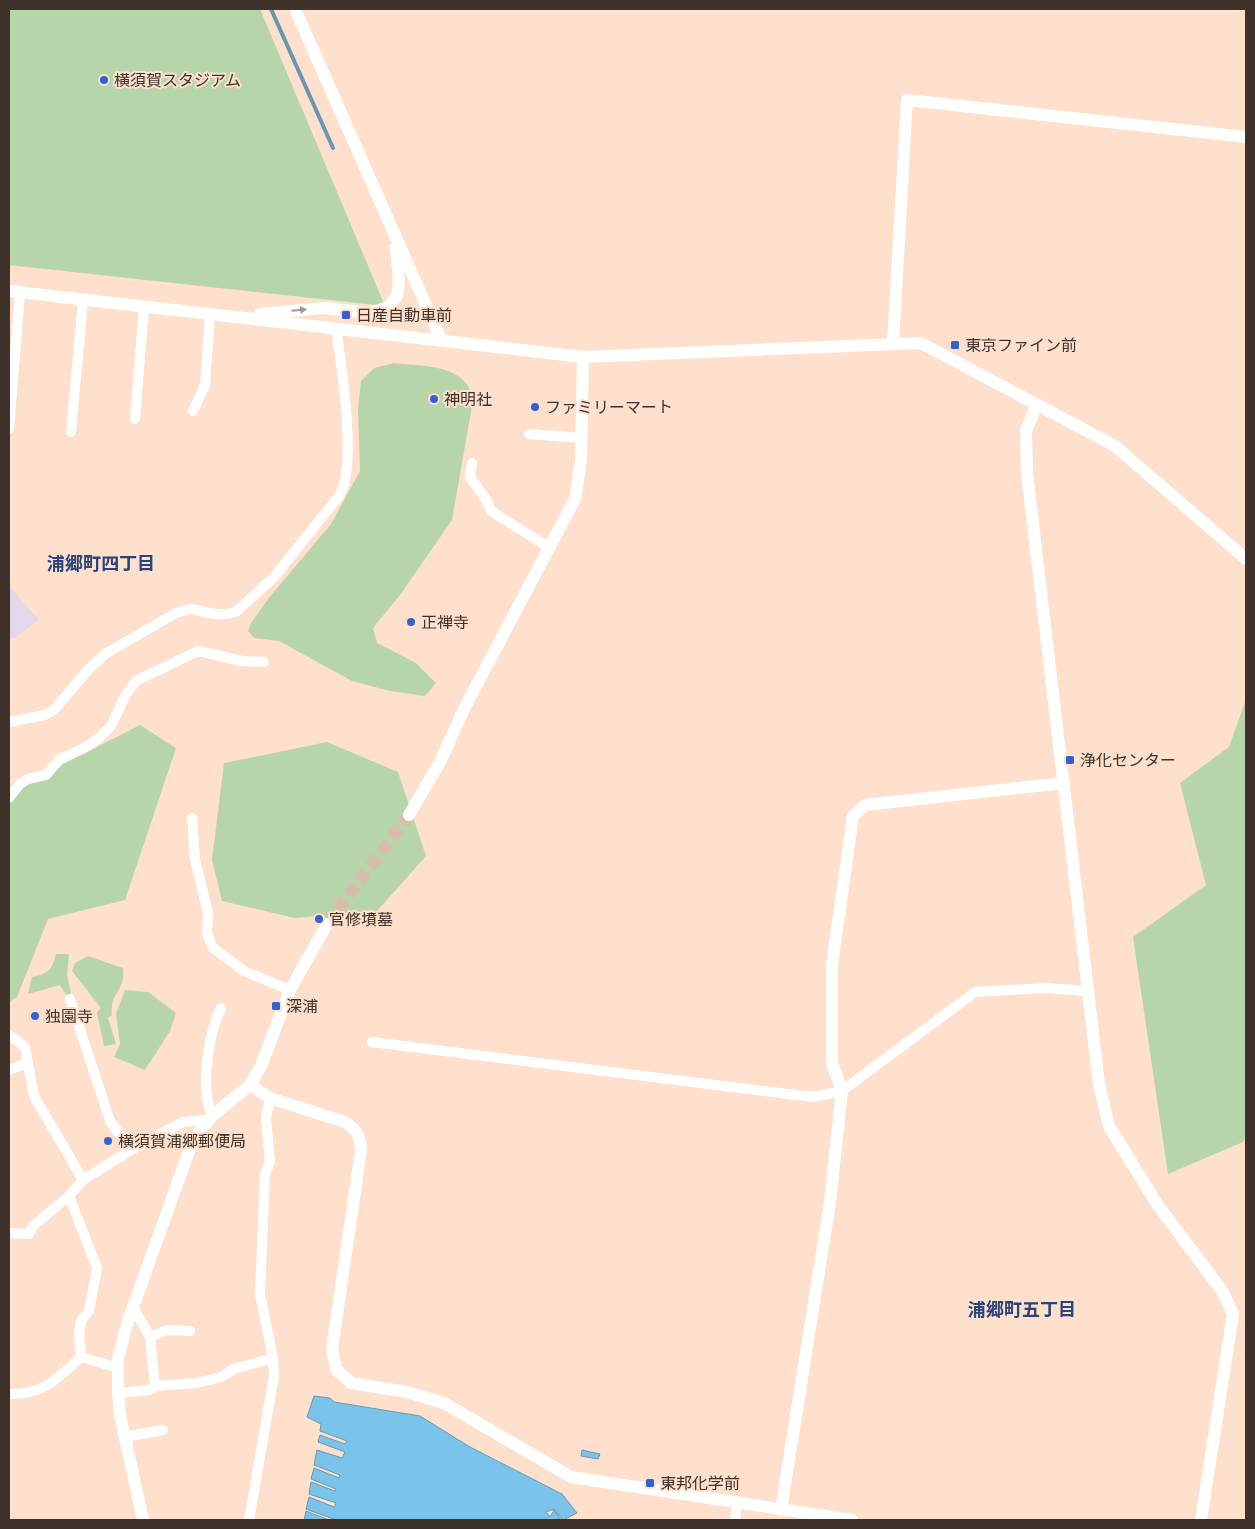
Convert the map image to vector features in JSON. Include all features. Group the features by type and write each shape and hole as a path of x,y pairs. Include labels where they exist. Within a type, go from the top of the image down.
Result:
{"street":[{"path":"295,9 441,339"},
{"path":"893,344 907,100 1246,137"},
{"path":"233,316 324,308 371,313 388,307 397,296 399,281 396,237"},
{"path":"9,429 15,292 441,339 583,357 921,344 930,347 1115,446 1246,558"},
{"path":"71,432 83,300"},
{"path":"135,419 144,307"},
{"path":"193,411 205,385 210,314"},
{"path":"9,722 16,719 46,715 54,710 87,671 105,654 176,613 190,609 215,614 228,614 237,611 274,576 339,496 346,482 347,414 336,328"},
{"path":"409,815 440,762 465,707 575,499 581,461 583,357"},
{"path":"1037,404 1028,423 1025,447 1099,1084 1109,1126 1157,1204 1223,1292 1233,1314 1201,1520"},
{"path":"529,434 581,438"},
{"path":"472,463 470,477 487,501 491,511 550,548"},
{"path":"9,798 20,784 28,779 46,775 60,759 84,748 99,738 110,726 124,696 136,681 198,651 242,661 264,662"},
{"path":"781,1510 830,1202 842,1091 832,1064 832,965 850,825 853,816 865,805 1064,782"},
{"path":"192,818 195,860 208,913 207,933 213,948 244,970 290,990"},
{"path":"142,1520 124,1437 118,1393 118,1368 125,1331 193,1140 210,1118 250,1085 261,1066 290,990 327,924"},
{"path":"372,1042 812,1097 842,1091 975,992 1046,988 1088,991"},
{"path":"70,999 110,1121 131,1150"},
{"path":"210,1118 207,1103 208,1055 213,1025 221,1008"},
{"path":"9,1035 25,1047 34,1096 84,1180"},
{"path":"9,1070 27,1063"},
{"path":"250,1085 270,1098 345,1122 356,1129 360,1138 361,1150 332,1349 336,1370 343,1378 362,1386 407,1392 444,1403 571,1477 852,1520"},
{"path":"249,1520 274,1376 273,1358 260,1294 265,1175 270,1162 266,1119 270,1098"},
{"path":"9,1233 29,1234 33,1226 70,1196 84,1180 131,1150 183,1122 210,1118"},
{"path":"9,1394 24,1394 42,1389 56,1381 80,1357 79,1334 81,1321 89,1312 97,1268 70,1196"},
{"path":"133,1307 150,1338 155,1386"},
{"path":"150,1338 167,1330 190,1331"},
{"path":"80,1357 118,1368"},
{"path":"118,1393 150,1390 155,1386 198,1383 221,1377 234,1369 273,1358"},
{"path":"124,1437 147,1430 163,1430"},
{"path":"735,1520 737,1503"}],"shaded area":[{"path":"9,586 39,620 14,638 9,638"}],"green space":[{"path":"9,9 260,9 385,306 9,265"},
{"path":"394,363 435,367 454,374 468,386 472,406 452,520 400,595 373,628 377,643 416,663 436,683 425,696 390,691 352,681 279,641 254,638 248,631 251,623 268,599 331,524 360,471 358,409 361,381 374,368"},
{"path":"1246,699 1246,1138 1243,1142 1168,1174 1133,937 1206,885 1180,783 1229,747"},
{"path":"140,725 176,748 125,900 48,919 17,997 9,1002 9,792"},
{"path":"327,742 398,772 426,856 377,911 295,918 222,901 212,860 224,763"},
{"path":"56,954 69,954 67,974 71,994 66,995 60,985 28,994 32,977 46,973 51,968"},
{"path":"88,956 123,968 122,982 113,1002 112,1015 108,1018 116,1044 104,1046 97,1013 101,1008 72,971 75,963"},
{"path":"125,990 148,992 176,1013 170,1031 145,1070 114,1057 120,1044 116,1014"}],"water":[{"path":"314,1396 330,1398 334,1402 420,1416 470,1447 562,1494 577,1513 563,1520 554,1509 546,1512 550,1517 554,1510 561,1520 336,1520 306,1509 309,1497 334,1507 336,1503 309,1494 311,1482 335,1491 336,1489 311,1479 314,1468 339,1478 340,1475 314,1465 317,1450 342,1458 345,1452 318,1442 320,1435 345,1444 347,1441 320,1431 321,1424 307,1417"},
{"path":"582,1450 600,1454 598,1459 581,1456"},
{"path":"306,1511 329,1520 304,1520"}],"waterway":[{"path":"271,9 333,148"}],"tunnel":[{"path":"327,924 409,815"}],"place":[{"name":"横須賀スタジアム","path":"104,80"},
{"name":"日産自動車前","path":"346,315"},
{"name":"東京ファイン前","path":"955,345"},
{"name":"神明社","path":"434,399"},
{"name":"ファミリーマート","path":"535,407"},
{"name":"正禅寺","path":"411,622"},
{"name":"浄化センター","path":"1070,760"},
{"name":"官修墳墓","path":"319,919"},
{"name":"深浦","path":"276,1006"},
{"name":"独園寺","path":"35,1016"},
{"name":"横須賀浦郷郵便局","path":"108,1141"},
{"name":"東邦化学前","path":"650,1483"}],"district":[{"name":"浦郷町四丁目","path":"101,564"},
{"name":"浦郷町五丁目","path":"1022,1310"}]}
